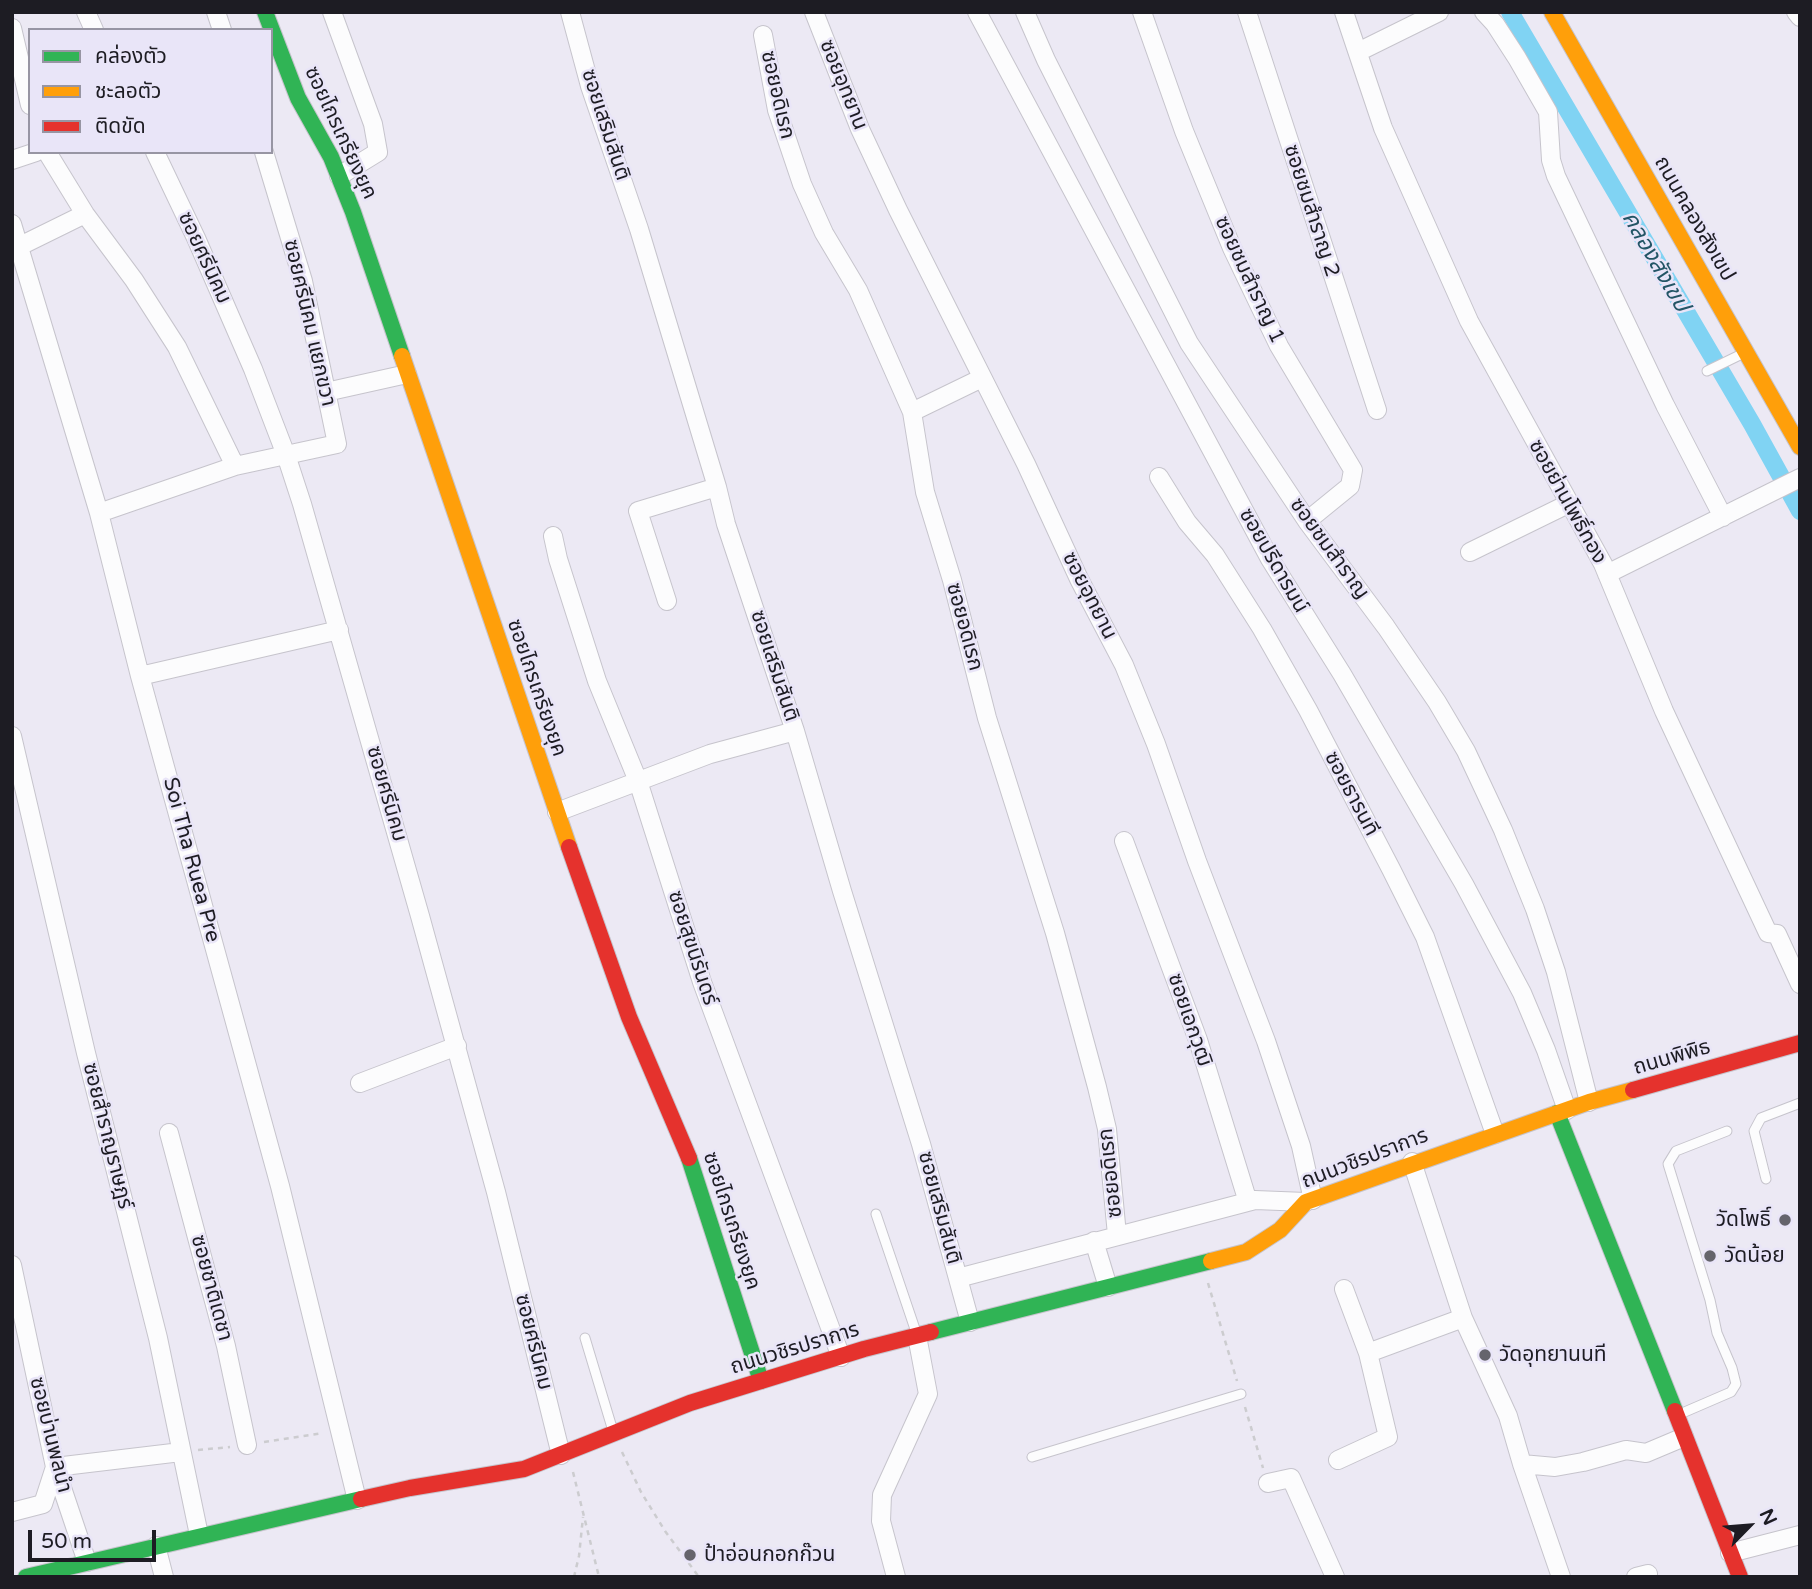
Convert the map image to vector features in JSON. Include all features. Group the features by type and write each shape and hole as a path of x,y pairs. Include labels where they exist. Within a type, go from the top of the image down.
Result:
{"street":[{"path":"86,12 93,28"},
{"path":"332,12 373,124 378,152 339,176"},
{"name":"ซอยเสริมสันติ","path":"570,12 590,86 639,229 726,524 795,731 921,1144 970,1322"},
{"name":"ซอยอุทยาน","path":"814,12 860,129 898,210 1124,665 1156,744 1288,1104 1301,1146 1310,1201"},
{"name":"ซอยปรีดารมน์","path":"977,12 1270,559 1342,674 1464,884 1522,993 1546,1050 1562,1112"},
{"name":"ซอยชมสำราญ","path":"1025,12 1046,60 1189,343 1307,521 1437,702 1466,751 1503,830 1535,909 1560,985 1589,1102"},
{"name":"ซอยชมสำราญ 1","path":"1142,12 1184,131 1232,248 1279,346 1353,470 1350,486 1307,521"},
{"name":"ซอยชมสำราญ 2","path":"1247,12 1377,410"},
{"name":"ซอยย่านโพธิ์ทอง","path":"1344,12 1383,128 1469,321 1607,574 1664,711 1768,933 1777,934 1800,984"},
{"path":"1358,52 1439,12"},
{"path":"1484,12 1502,35 1548,112 1551,160 1556,176 1665,405 1723,517"},
{"name":"ถนนคลองสังเขป","path":"1552,12 1800,447"},
{"path":"1796,12 1800,17"},
{"path":"12,28 28,96"},
{"name":"ซอยไกรเกรียงยุค","path":"273,33 298,98 331,157 354,212 556,812 629,1017 675,1121 700,1188 761,1381"},
{"name":"ซอยอดิเรก","path":"763,35 777,110 802,184 824,233 858,290 912,412 925,492 952,580 988,718 1055,933 1097,1087 1107,1129 1117,1235"},
{"path":"12,160 30,154"},
{"path":"48,154 85,214 134,281 177,347 235,466"},
{"name":"ซอยศรีนิคม","path":"156,154 253,369 286,455 339,630 457,1046 565,1453"},
{"name":"ซอยศรีนิคม แยกขวา","path":"265,154 303,281 337,444 286,455"},
{"path":"20,246 85,214"},
{"name":"Soi Tha Ruea Pre","path":"12,224 99,513 280,1186 358,1500"},
{"path":"326,393 407,374"},
{"path":"912,412 982,378"},
{"path":"99,513 235,466 286,455"},
{"name":"ซอยธารนที","path":"1160,477 1187,522 1215,555 1262,629 1308,710 1391,869 1425,937 1495,1134"},
{"path":"1607,574 1800,478"},
{"path":"667,601 638,511 717,487"},
{"path":"1470,552 1570,503"},
{"name":"ซอยสุขนิรันดร์","path":"553,536 597,681 638,781 702,982 841,1357"},
{"path":"141,676 339,630"},
{"path":"556,812 710,754 795,731"},
{"name":"ซอยสำราญราษฎร์","path":"12,736 21,810 158,1338 200,1535"},
{"name":"ซอยเอกวุฒิ","path":"1124,841 1198,1040 1248,1202"},
{"name":"ถนนพิพิธ","path":"1562,1112 1800,1043"},
{"path":"360,1083 457,1046"},
{"path":"1562,1112 1684,1437 1740,1577"},
{"name":"ถนนวชิรปราการ","path":"26,1577 410,1488 524,1469 690,1403 761,1381 917,1336 1246,1252 1280,1230 1310,1201 1412,1162 1562,1112"},
{"name":"ซอยชาติเดชา","path":"169,1133 226,1346 247,1445"},
{"path":"1412,1162 1463,1318 1508,1416 1561,1577"},
{"path":"958,1278 1255,1200 1310,1201"},
{"path":"1094,1241 1108,1287"},
{"name":"ซอยบ่านพลนำ","path":"12,1265 55,1466 88,1562"},
{"path":"1338,1460 1388,1437 1368,1353 1345,1289"},
{"path":"1368,1353 1463,1318"},
{"path":"896,1577 881,1521 882,1495 929,1394 917,1336"},
{"path":"1522,1464 1555,1467 1626,1450 1646,1453 1684,1437"},
{"path":"12,1512 43,1504 55,1466 181,1452"},
{"path":"1268,1483 1291,1478 1335,1577"},
{"path":"1730,1553 1800,1535"},
{"path":"156,1546 164,1577"}],"lane":[{"path":"1707,370 1745,353"},
{"path":"1766,1179 1754,1131 1761,1118 1800,1103"},
{"path":"1676,1416 1731,1392 1736,1384 1717,1334 1710,1300 1668,1164 1676,1151 1727,1131"},
{"path":"876,1214 917,1336"},
{"path":"585,1338 614,1434"},
{"path":"1032,1457 1241,1394"}],"path":[{"path":"1202,1263 1268,1483"},
{"path":"614,1434 641,1492 698,1577"},
{"path":"565,1453 599,1577"},
{"path":"574,1577 583,1514"}],"waterway":[{"name":"คลองสังเขป","path":"1510,12 1752,424 1800,511"}],"traffic: fast":[{"path":"265,12 271,28"},
{"path":"273,33 298,98 331,157 353,212 402,356"},
{"path":"1557,1113 1675,1411"},
{"path":"689,1158 761,1381"},
{"path":"931,1332 1211,1261"},
{"path":"26,1577 361,1499"}],"traffic: slow":[{"path":"1552,12 1800,447"},
{"path":"402,356 569,847"},
{"path":"1211,1261 1246,1252 1280,1230 1306,1202 1589,1102 1633,1090"}],"traffic: jam":[{"path":"569,847 629,1017 689,1158"},
{"path":"1633,1090 1800,1043"},
{"path":"361,1499 524,1469 690,1403 864,1349 931,1332"},
{"path":"1675,1411 1740,1577"}],"place":[{"name":"วัดโพธิ์","path":"1785,1220"},
{"name":"วัดน้อย","path":"1710,1256"},
{"name":"วัดอุทยานนที","path":"1485,1355"},
{"name":"ป้าอ่อนกอกก๊วน","path":"690,1555"}]}
